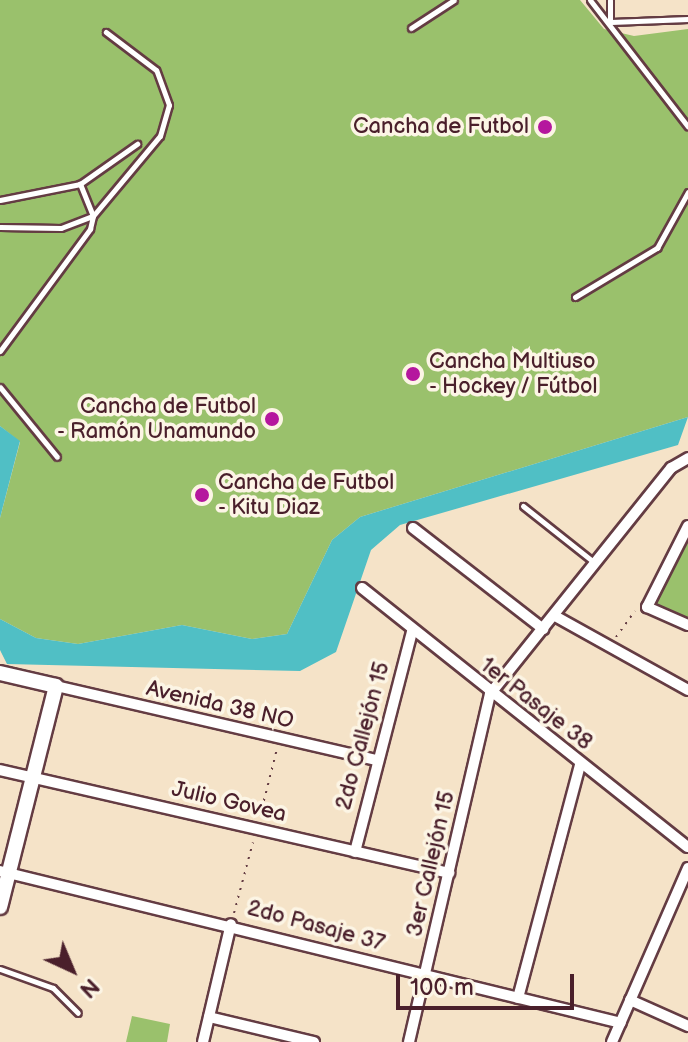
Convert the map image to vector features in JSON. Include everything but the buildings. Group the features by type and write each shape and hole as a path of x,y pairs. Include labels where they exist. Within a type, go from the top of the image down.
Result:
{"street":[{"path":"490,694 671,468 688,458"},
{"path":"688,526 647,607 688,625"},
{"path":"413,528 543,629"},
{"name":"1er Pasaje 38","path":"362,588 490,694 688,847"},
{"path":"555,616 608,650 688,690"},
{"name":"2do Callejón 15","path":"355,852 376,760 412,631"},
{"path":"0,673 56,686 33,778 4,872 0,907"},
{"name":"Avenida 38 NO","path":"56,686 376,760"},
{"name":"3er Callejón 15","path":"409,1042 490,694"},
{"path":"518,998 580,765"},
{"name":"Julio Govea","path":"0,770 449,873"},
{"path":"612,1042 688,868"},
{"name":"2do Pasaje 37","path":"4,872 231,924 621,1023"},
{"path":"203,1042 231,924"},
{"path":"630,1000 688,1026"},
{"path":"209,1017 314,1042"}],"lane":[{"path":"411,28 454,0"},
{"path":"590,0 688,127"},
{"path":"610,0 610,22"},
{"path":"610,22 688,19"},
{"path":"0,351 85,238 93,216 160,136 169,105 144,54 106,32"},
{"path":"0,200 80,184 137,144"},
{"path":"80,184 93,216"},
{"path":"575,297 657,248 688,192"},
{"path":"0,227 61,228 93,216"},
{"path":"0,387 57,457"},
{"path":"523,506 595,563"},
{"path":"0,969 53,988 78,1013"}],"path":[{"path":"608,650 622,623 647,607"}],"green space":[{"path":"0,0 580,0 604,29 634,36 688,29 688,417 360,517 332,540 287,634 252,639 182,625 78,644 36,638 0,619 0,518 20,442 0,426"},
{"path":"688,526 688,625 647,607"},
{"path":"132,1016 170,1024 167,1042 126,1042"}],"water":[{"path":"688,417 678,445 400,525 371,550 336,652 300,671 7,664 0,650 0,619 36,638 78,644 182,625 252,639 287,634 332,540 360,517"},
{"path":"0,426 20,441 0,518"}],"place":[{"name":"Cancha de Futbol","path":"545,127"},
{"name":"Cancha Multiuso - Hockey / Fútbol","path":"413,374"},
{"name":"Cancha de Futbol - Ramón Unamundo","path":"272,419"},
{"name":"Cancha de Futbol - Kitu Diaz","path":"202,495"}]}
